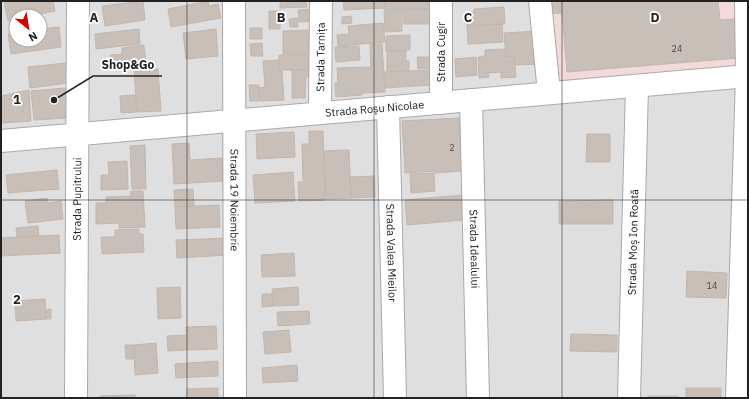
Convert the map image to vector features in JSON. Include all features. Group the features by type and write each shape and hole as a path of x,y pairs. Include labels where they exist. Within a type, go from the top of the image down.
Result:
{"street":[{"name":"Strada Pupitrului","path":"76,398 78,1"},
{"name":"Strada 19 Noiembrie","path":"234,1 235,398"},
{"name":"Strada Tarnița","path":"320,1 320,113"},
{"name":"Strada Cugir","path":"441,103 442,1"},
{"path":"540,1 549,93"},
{"path":"737,398 747,76 746,1"},
{"name":"Strada Roșu Nicolae","path":"1,140 747,76"},
{"name":"Strada Moș Ion Roată","path":"629,398 637,86"},
{"name":"Strada Idealului","path":"470,100 478,398"},
{"name":"Strada Valea Mieilor","path":"388,107 395,398"}],"shaded area":[{"path":"1,1 748,1 748,398 1,398"},
{"path":"545,1 748,1 748,67 553,85"}],"building":[{"path":"4,1 53,1 55,11 48,12 48,8 8,8 8,21"},
{"path":"143,1 145,20 105,26 102,6"},
{"path":"208,1 209,6 218,4 221,18 171,27 168,9"},
{"path":"280,1 306,1 307,7 280,8"},
{"path":"343,1 385,1 385,8 344,10"},
{"path":"385,1 431,1 431,9 385,9"},
{"path":"546,1 718,1 720,20 736,19 739,58 567,72 562,13 547,14"},
{"path":"504,7 505,24 467,26 466,13 474,12 474,9"},
{"path":"314,9 315,21 299,22 298,10"},
{"path":"430,9 430,24 404,24 403,10"},
{"path":"384,10 402,10 402,31 385,32"},
{"path":"269,11 281,11 280,29 269,29"},
{"path":"351,16 352,23 342,24 342,17"},
{"path":"297,18 298,27 290,27 289,19"},
{"path":"383,23 385,42 338,46 337,35 349,34 348,26"},
{"path":"502,24 503,42 468,44 467,26"},
{"path":"59,27 61,47 11,54 10,48 48,48 48,28"},
{"path":"250,28 262,28 262,39 250,39"},
{"path":"139,29 140,44 96,49 95,34"},
{"path":"216,29 218,56 186,59 183,33"},
{"path":"311,30 312,54 283,54 283,31"},
{"path":"538,31 540,64 515,65 514,56 506,57 504,33"},
{"path":"410,35 410,50 386,51 386,36"},
{"path":"262,43 263,56 251,56 250,44"},
{"path":"370,44 382,44 385,92 362,93 362,95 336,97 335,83 338,83 337,68 371,67"},
{"path":"144,45 146,65 111,70 110,55 122,54 122,48"},
{"path":"359,46 360,60 336,62 335,47"},
{"path":"505,49 506,57 514,56 516,77 501,78 501,72 488,73 489,77 479,78 478,57 485,56 485,50"},
{"path":"387,51 406,51 406,61 409,61 409,71 387,71"},
{"path":"279,55 308,55 308,57 313,57 313,70 279,70"},
{"path":"417,57 432,57 433,68 418,69"},
{"path":"476,57 477,75 456,77 455,59"},
{"path":"278,60 279,71 282,71 284,100 260,101 259,88 265,87 263,61"},
{"path":"66,63 68,83 30,88 28,67"},
{"path":"158,69 161,111 137,112 134,70"},
{"path":"292,70 311,70 311,77 306,77 305,98 292,98"},
{"path":"430,70 431,85 385,88 384,72"},
{"path":"249,85 259,85 259,101 250,101"},
{"path":"65,88 67,118 34,120 31,91"},
{"path":"29,90 31,121 1,123 1,96"},
{"path":"135,95 137,112 121,113 120,96"},
{"path":"459,118 462,171 405,173 402,121"},
{"path":"309,131 323,131 325,200 299,201 298,182 303,182 302,144 309,144"},
{"path":"294,132 295,157 257,159 256,134"},
{"path":"587,134 610,134 610,162 586,162"},
{"path":"189,143 190,160 222,158 223,181 174,184 172,144"},
{"path":"145,145 146,189 132,189 130,146"},
{"path":"349,150 351,198 326,199 324,151"},
{"path":"127,161 128,189 101,190 101,175 109,175 108,162"},
{"path":"57,170 59,189 8,193 6,175"},
{"path":"293,172 295,201 255,203 253,175"},
{"path":"434,173 435,191 411,193 410,174"},
{"path":"374,176 375,197 351,198 350,177"},
{"path":"193,189 194,206 175,207 174,190"},
{"path":"131,191 143,191 145,227 119,228 119,223 96,224 96,203 106,203 106,197 131,196"},
{"path":"462,195 464,220 407,225 405,200"},
{"path":"47,198 48,203 61,201 63,219 28,223 25,201"},
{"path":"613,200 613,224 559,224 559,201"},
{"path":"219,205 220,227 176,229 175,207"},
{"path":"38,226 39,237 17,238 16,228"},
{"path":"139,229 139,234 143,234 144,252 102,254 101,237 115,237 115,230"},
{"path":"59,235 60,253 1,256 1,238"},
{"path":"227,238 228,255 177,258 176,240"},
{"path":"294,253 295,276 262,277 261,255"},
{"path":"687,271 727,273 726,298 686,297"},
{"path":"180,287 181,318 158,319 157,288"},
{"path":"298,287 299,305 273,306 272,289"},
{"path":"262,294 272,294 273,306 262,307"},
{"path":"45,299 46,319 16,321 15,301"},
{"path":"51,309 51,319 46,319 46,310"},
{"path":"309,311 310,324 278,326 277,312"},
{"path":"216,326 217,349 187,350 186,327"},
{"path":"289,330 291,352 265,354 263,332"},
{"path":"571,334 617,335 617,352 570,351"},
{"path":"187,335 187,350 168,351 167,336"},
{"path":"156,343 158,373 135,375 134,345"},
{"path":"125,345 134,345 134,359 126,359"},
{"path":"218,361 218,376 176,378 175,364"},
{"path":"297,365 298,381 263,383 262,368"},
{"path":"218,388 218,398 187,398 187,389"},
{"path":"686,388 721,388 721,398 686,398"},
{"path":"135,395 135,398 100,398 100,396"},
{"path":"648,396 678,396 678,398 648,398"}],"place":[{"name":"Shop&Go","path":"54,100"}]}
